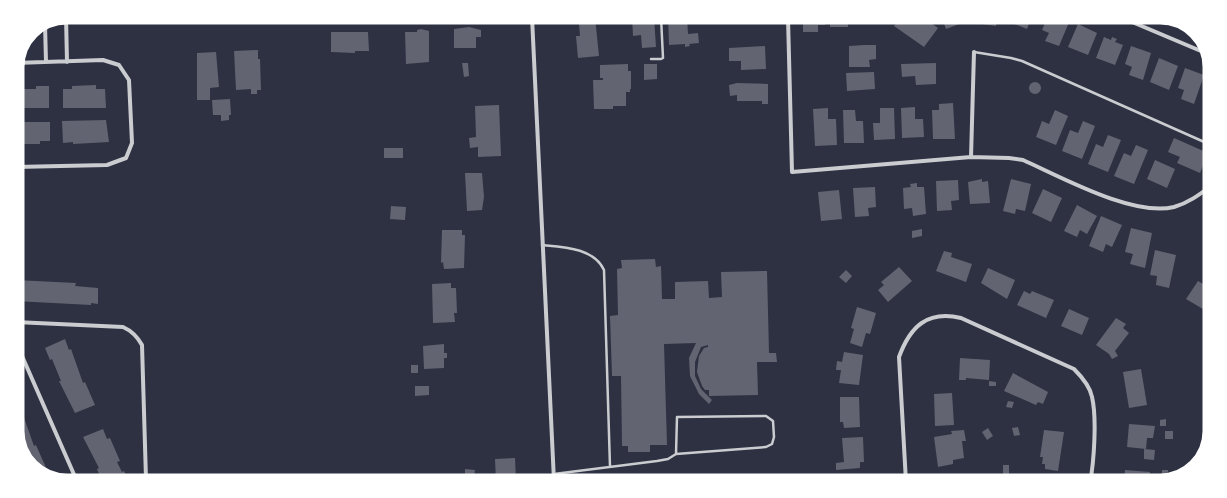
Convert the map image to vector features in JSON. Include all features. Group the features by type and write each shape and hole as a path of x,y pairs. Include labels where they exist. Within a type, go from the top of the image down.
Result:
{"street":[{"path":"66,22 66,62"},
{"path":"532,22 553,474"},
{"path":"788,22 792,172 971,157 1009,158 1023,160 1114,200 1143,207 1172,207 1191,201 1205,190"},
{"path":"1132,22 1202,52"},
{"path":"45,28 46,62"},
{"path":"971,157 974,52"},
{"path":"22,64 103,60 119,65 129,80 132,143 126,158 106,165 22,167"},
{"path":"906,476 900,357 906,339 919,325 928,320 946,316 961,318 1074,369 1081,375 1088,386 1092,398 1094,440 1091,476"},
{"path":"22,322 123,327 131,330 137,337 142,345 146,476"},
{"path":"22,356 75,476"}],"lane":[{"path":"651,59 663,58 661,22"},
{"path":"974,52 1022,61 1205,142"},
{"path":"542,245 566,247 594,256 601,263 604,270 610,467"},
{"path":"553,474 668,459 676,454 766,447 772,444 774,437 773,421 766,416 677,417 676,454"}],"building":[{"path":"574,22 596,22 599,56 578,58 576,36 580,36 579,24 574,24"},
{"path":"632,22 654,22 656,47 642,48 641,35 633,36"},
{"path":"668,22 687,22 688,34 698,33 699,43 689,44 690,46 685,47 685,44 669,45"},
{"path":"726,22 741,22 741,24 726,24"},
{"path":"747,22 769,22 747,24"},
{"path":"803,22 825,22 825,25 818,25 818,32 803,32"},
{"path":"830,22 848,22 848,27 830,27"},
{"path":"897,22 930,22 938,28 924,47 894,26"},
{"path":"943,22 964,22 946,29"},
{"path":"975,22 996,22 996,26"},
{"path":"1010,22 1030,22 1027,29"},
{"path":"1045,22 1069,22 1059,46 1045,41 1049,33 1042,30"},
{"path":"1078,24 1097,33 1088,55 1068,47"},
{"path":"469,27 481,30 481,37 476,37 476,48 454,48 454,29"},
{"path":"421,29 429,31 429,62 406,64 405,32 417,32 417,30"},
{"path":"331,32 368,32 369,51 355,51 355,53 331,52"},
{"path":"1104,37 1111,40 1112,37 1117,39 1115,42 1123,45 1115,65 1096,58"},
{"path":"876,45 876,59 869,60 870,67 849,67 849,46"},
{"path":"765,46 766,69 741,70 741,61 729,61 729,48"},
{"path":"1131,46 1151,53 1143,80 1129,75 1132,67 1125,64"},
{"path":"258,50 258,59 260,59 261,90 257,90 257,94 251,94 251,89 236,90 234,51"},
{"path":"216,52 219,87 210,88 210,100 197,100 197,53"},
{"path":"1159,58 1178,66 1169,90 1150,82"},
{"path":"462,63 468,63 469,76 464,77"},
{"path":"936,63 936,84 916,85 915,76 902,77 901,64"},
{"path":"628,64 628,71 631,71 631,89 630,92 626,92 626,106 613,106 613,109 594,109 593,80 603,80 603,78 600,78 600,65"},
{"path":"644,64 657,64 657,79 644,80"},
{"path":"1185,68 1204,75 1194,104 1181,99 1184,90 1178,88"},
{"path":"874,72 875,89 847,91 846,73"},
{"path":"1035,82 1039,84 1041,88 1039,92 1035,94 1031,92 1029,88 1031,84"},
{"path":"737,83 768,84 768,104 762,104 762,101 737,101 737,95 730,96 729,85"},
{"path":"96,85 96,89 105,89 106,108 63,108 63,89 72,89 72,86"},
{"path":"36,86 49,86 49,108 22,108 22,89 36,89"},
{"path":"230,99 231,115 229,115 229,120 221,121 221,115 213,115 212,100"},
{"path":"953,103 955,139 933,139 932,110 939,110 939,104"},
{"path":"499,105 501,156 478,157 478,147 470,148 469,138 476,137 475,106"},
{"path":"915,107 915,119 923,119 924,137 902,138 901,108"},
{"path":"828,108 828,119 836,119 837,145 815,146 813,109"},
{"path":"880,108 894,108 895,139 874,140 873,123 880,123"},
{"path":"843,110 855,110 856,121 863,121 864,143 844,143"},
{"path":"1055,110 1068,116 1056,145 1036,137 1042,121 1049,124"},
{"path":"106,120 109,142 73,144 73,142 63,143 62,121"},
{"path":"1083,121 1095,126 1082,159 1062,151 1070,130 1078,133"},
{"path":"22,122 50,122 50,141 40,141 40,144 22,144"},
{"path":"1108,135 1121,140 1108,172 1088,164 1096,144 1103,147"},
{"path":"1174,138 1205,152 1205,160 1200,173 1177,163 1180,157 1168,152"},
{"path":"1136,145 1148,150 1134,184 1114,176 1124,153 1131,156"},
{"path":"384,148 403,148 403,158 384,158"},
{"path":"1155,160 1175,169 1167,188 1147,179"},
{"path":"465,173 482,173 484,197 482,210 467,211"},
{"path":"982,179 982,182 988,181 990,203 970,204 968,182"},
{"path":"1011,179 1031,184 1025,211 1016,209 1015,214 1003,211"},
{"path":"958,180 959,200 951,201 952,210 937,211 936,181"},
{"path":"917,183 917,187 924,187 926,214 913,216 912,208 904,209 903,188 911,187 910,184"},
{"path":"875,187 876,207 868,208 869,216 855,217 853,188"},
{"path":"1043,189 1062,198 1051,222 1032,213"},
{"path":"839,190 842,219 821,221 818,192"},
{"path":"1077,205 1097,216 1087,234 1080,230 1077,237 1064,231"},
{"path":"391,206 406,207 405,220 390,219"},
{"path":"1101,216 1122,225 1112,247 1106,244 1103,252 1089,246"},
{"path":"1131,228 1152,233 1145,268 1130,264 1133,254 1125,252"},
{"path":"922,229 922,236 912,238 912,231"},
{"path":"442,230 462,230 462,235 465,235 464,268 444,269 443,262 441,263"},
{"path":"1155,250 1176,255 1169,288 1156,285 1157,276 1150,275"},
{"path":"944,251 952,253 951,257 972,264 966,282 936,271"},
{"path":"655,259 656,267 661,266 662,299 675,299 675,282 708,281 709,298 722,297 721,272 767,271 769,353 776,353 777,362 757,362 758,395 709,396 709,390 705,390 702,386 697,372 699,356 704,348 708,347 708,345 701,347 695,362 695,376 701,389 712,400 709,404 699,394 690,376 689,358 696,343 664,344 667,445 650,445 650,452 628,452 628,446 622,446 621,376 612,376 610,316 618,315 617,269 622,268 621,260"},
{"path":"899,267 912,281 888,302 878,290 884,285 881,282"},
{"path":"988,268 1015,280 1007,299 981,283"},
{"path":"846,270 852,276 846,283 839,277"},
{"path":"22,280 76,283 75,286 98,288 98,304 91,303 91,305 22,301"},
{"path":"1198,281 1205,285 1205,310 1186,299"},
{"path":"451,283 451,288 456,288 457,313 454,313 455,322 433,323 432,284"},
{"path":"1024,291 1030,294 1032,291 1054,300 1046,318 1017,305"},
{"path":"857,307 876,313 870,334 866,333 862,347 850,343 854,329 851,328"},
{"path":"1069,309 1089,318 1082,335 1061,326"},
{"path":"1116,318 1126,324 1123,328 1129,333 1115,351 1118,356 1112,359 1109,354 1096,345"},
{"path":"65,339 69,350 71,349 83,383 85,382 95,405 75,413 59,381 61,381 52,359 50,360 45,348"},
{"path":"444,344 444,353 447,353 447,358 444,358 444,368 424,369 423,346"},
{"path":"844,352 863,355 859,385 839,383 841,370 836,370 837,361 842,362"},
{"path":"960,358 990,360 989,380 966,378 966,380 959,380"},
{"path":"411,365 418,365 418,373 411,373"},
{"path":"1141,369 1147,405 1129,408 1123,372"},
{"path":"1013,373 1048,392 1043,404 1038,402 1036,405 1004,391"},
{"path":"989,381 996,382 996,386 989,386"},
{"path":"415,386 429,386 429,395 415,396"},
{"path":"952,393 954,425 935,426 934,394"},
{"path":"840,397 859,397 860,427 844,428 843,422 840,422"},
{"path":"1008,401 1014,402 1012,408 1006,407"},
{"path":"22,412 34,446 36,445 48,471 37,465 25,448 22,434"},
{"path":"1166,419 1166,426 1160,426 1160,420"},
{"path":"1129,424 1155,426 1153,438 1147,438 1146,449 1127,447"},
{"path":"1018,427 1020,435 1014,436 1012,428"},
{"path":"988,428 993,436 987,440 982,432"},
{"path":"103,429 107,439 110,438 120,461 117,462 122,472 124,471 126,476 100,476 97,469 99,468 83,437"},
{"path":"964,430 966,441 962,441 964,458 953,460 953,464 938,467 934,437 952,434 951,431"},
{"path":"1044,430 1064,432 1058,471 1045,469 1045,464 1042,464 1043,457 1040,457"},
{"path":"1165,431 1173,431 1173,439 1165,439"},
{"path":"863,437 864,462 860,462 860,468 836,470 836,463 844,462 842,438"},
{"path":"1144,449 1155,450 1154,460 1144,459"},
{"path":"515,458 516,476 496,476 495,459"},
{"path":"1003,465 1009,465 1009,474 1003,474"},
{"path":"465,469 475,470 474,476 465,475"},
{"path":"1125,470 1150,472 1150,476 1125,476"},
{"path":"1162,470 1168,470 1168,475 1162,476"}]}
